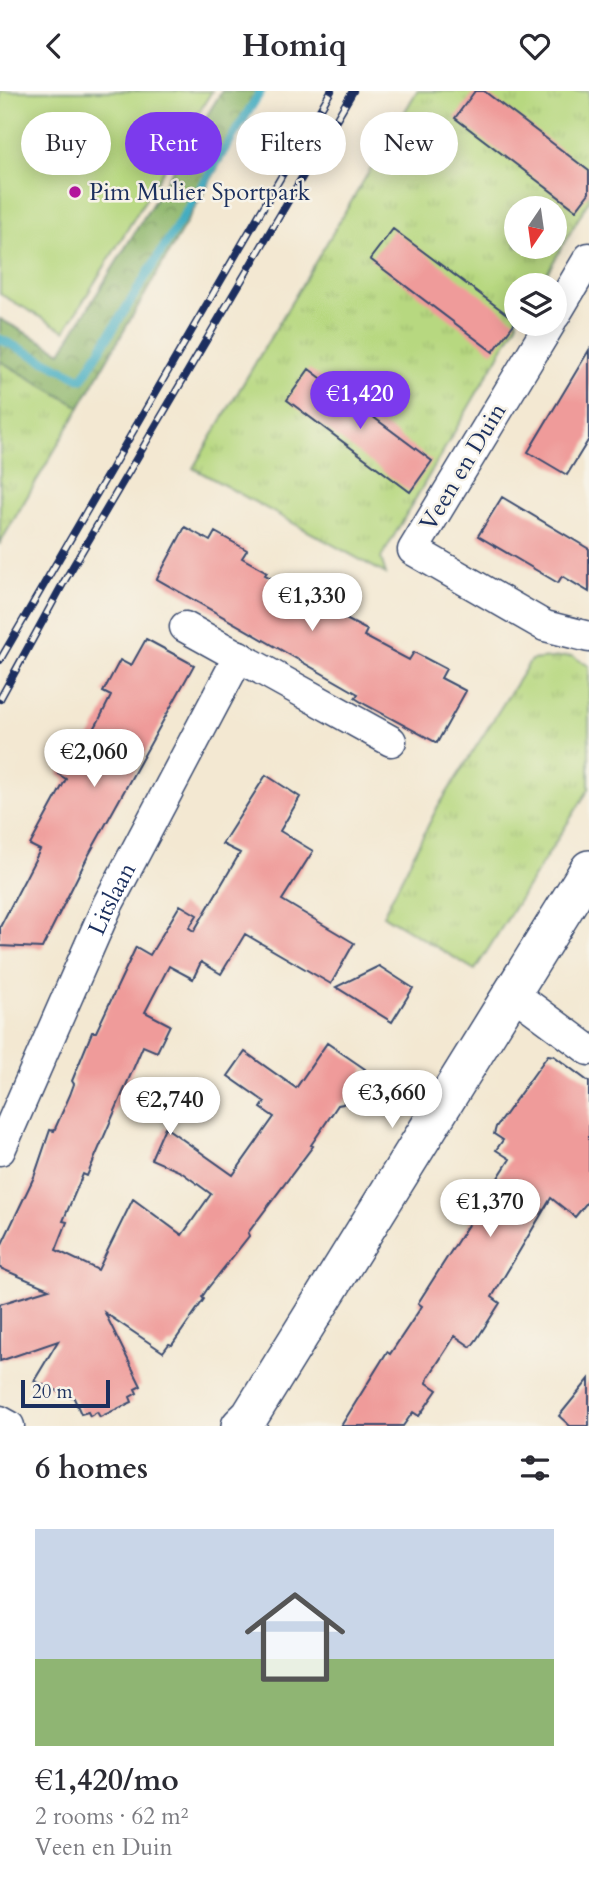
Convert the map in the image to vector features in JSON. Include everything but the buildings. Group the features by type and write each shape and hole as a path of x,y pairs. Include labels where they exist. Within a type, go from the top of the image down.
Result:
{"street":[{"path":"567,295 589,258"},
{"name":"Veen en Duin","path":"543,336 413,550 545,626 589,637"},
{"path":"185,627 391,741"},
{"name":"Litslaan","path":"0,1150 108,904 239,656"},
{"path":"240,1426 250,1416 589,869"},
{"path":"511,992 589,1050"},
{"path":"0,1421 9,1426"}],"green space":[{"name":"Pim Mulier Sportpark","path":"0,91 212,91 199,112 125,112 125,175 161,175 65,331 0,294"},
{"path":"222,91 262,91 250,112 236,112 236,136 222,160 222,112 209,112"},
{"path":"417,91 589,91 589,200 567,238 567,196 504,196 504,259 555,259 547,273 504,273 504,336 510,336 381,558 386,574 193,468 367,175 458,175 458,112 405,112"},
{"path":"170,175 214,175 80,407 0,361 0,319 61,352"},
{"path":"0,361 80,407 0,543"},
{"path":"572,656 589,666 589,789 475,970 383,915 436,810 531,660"}],"waterway":[{"path":"0,339 82,379 261,91"}],"railway":[{"path":"0,660 331,91"},
{"path":"0,699 65,580 353,91"}],"place":[{"name":"Pim Mulier Sportpark","path":"75,192"}]}
